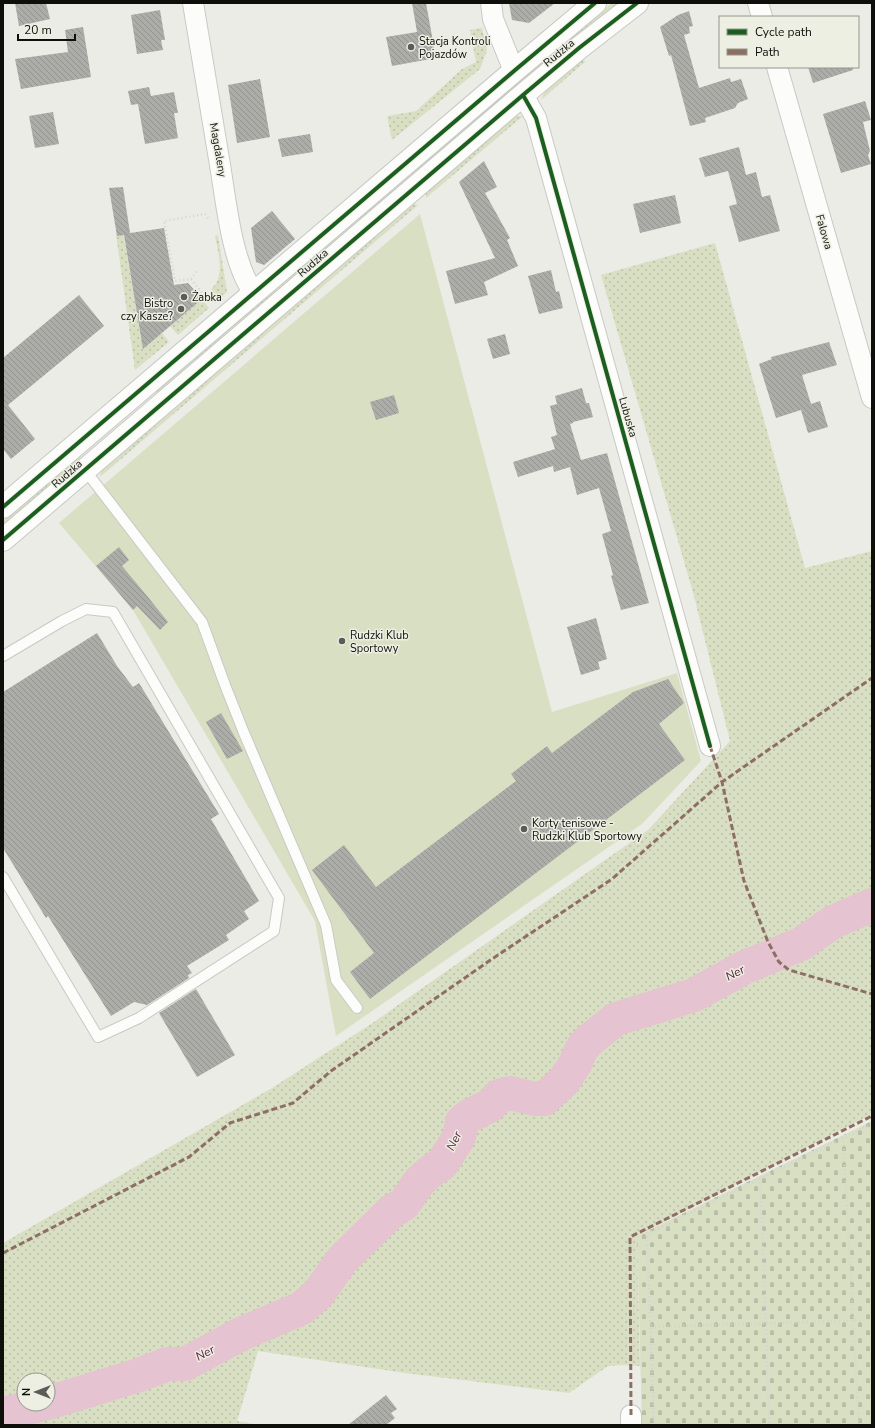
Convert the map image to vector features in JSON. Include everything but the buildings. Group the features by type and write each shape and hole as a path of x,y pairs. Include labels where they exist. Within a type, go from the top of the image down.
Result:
{"street":[{"name":"Magdaleny","path":"193,3 231,228 242,272 248,285 254,293"},
{"path":"491,3 493,19 514,71"},
{"name":"Rudzka","path":"3,507 595,3"},
{"name":"Rudzka","path":"3,540 579,48 637,3"},
{"path":"758,3 762,16"},
{"name":"Falowa","path":"776,68 872,398"},
{"name":"Lubuska","path":"524,95 536,118 710,746"},
{"path":"116,411 132,430"}],"lane":[{"path":"85,470 202,622 244,733 326,925 336,980 357,1008"},
{"path":"3,656 62,621 86,609 113,612 279,898 274,931 138,1018 98,1037 3,877"}],"path":[{"path":"197,271 191,278 175,281 164,221 205,214 210,220"},
{"path":"191,278 205,296"},
{"path":"654,1425 647,1234 872,1124"},
{"path":"843,1137 859,1425"},
{"path":"760,1178 769,1425"},
{"path":"651,1327 872,1320"}],"green space":[{"path":"612,3 620,3 158,394 156,390 568,37"},
{"path":"482,28 487,50 480,69 392,140 387,116 416,111 462,69 476,62 470,30"},
{"path":"581,60 586,61 541,100 545,90"},
{"path":"515,116 523,116 426,198 426,192"},
{"path":"412,204 418,205 100,477 101,471"},
{"name":"Rudzki Klub Sportowy","path":"420,214 552,712 677,673 701,761 642,824 336,1036 315,921 133,610 59,523"},
{"path":"123,232 143,348 162,333 169,342 135,370 116,234"},
{"path":"218,235 227,292 215,303 212,300 217,296 211,289 216,284 220,271 215,236"},
{"path":"715,243 805,568 872,551 872,1114 637,1236 640,1366 608,1366 569,1393 405,1373 258,1351 237,1421 259,1425 3,1425 3,1243 272,1088 371,1024 648,830 730,741 694,596 601,275"},
{"path":"202,299 209,308 178,335 170,326"},
{"path":"79,456 82,459 3,527 3,521"},
{"path":"872,1121 872,1425 642,1425 637,1236"}],"waterway":[{"name":"Ner","path":"56,1401 136,1376 168,1364 185,1364 241,1334 302,1308 319,1293 342,1260 392,1211 404,1204 419,1182 431,1171 442,1164 459,1137 462,1122 469,1116 491,1105 499,1096 510,1093 535,1099 544,1099 564,1081 587,1042 616,1019 694,995 745,967 801,944 833,922 872,905"},
{"name":"Ner","path":"3,1414 16,1411"}],"marked path":[{"path":"3,1253 189,1157 230,1123 293,1103 331,1071 492,959 612,879 722,782 872,678"},
{"path":"710,746 722,782 744,881 768,942 779,962 789,970 872,994"},
{"path":"631,1415 630,1237 872,1116"}],"cycle path":[{"path":"3,507 595,3"},
{"path":"3,540 523,95 579,48 637,3"},
{"path":"523,95 536,118 710,746"}],"place":[{"name":"Stacja Kontroli Pojazdów","path":"411,47"},
{"name":"Żabka","path":"184,297"},
{"name":"Bistro czy Kasze?","path":"181,309"},
{"name":"Rudzki Klub Sportowy","path":"342,641"},
{"name":"Korty tenisowe - Rudzki Klub Sportowy","path":"524,829"}]}
